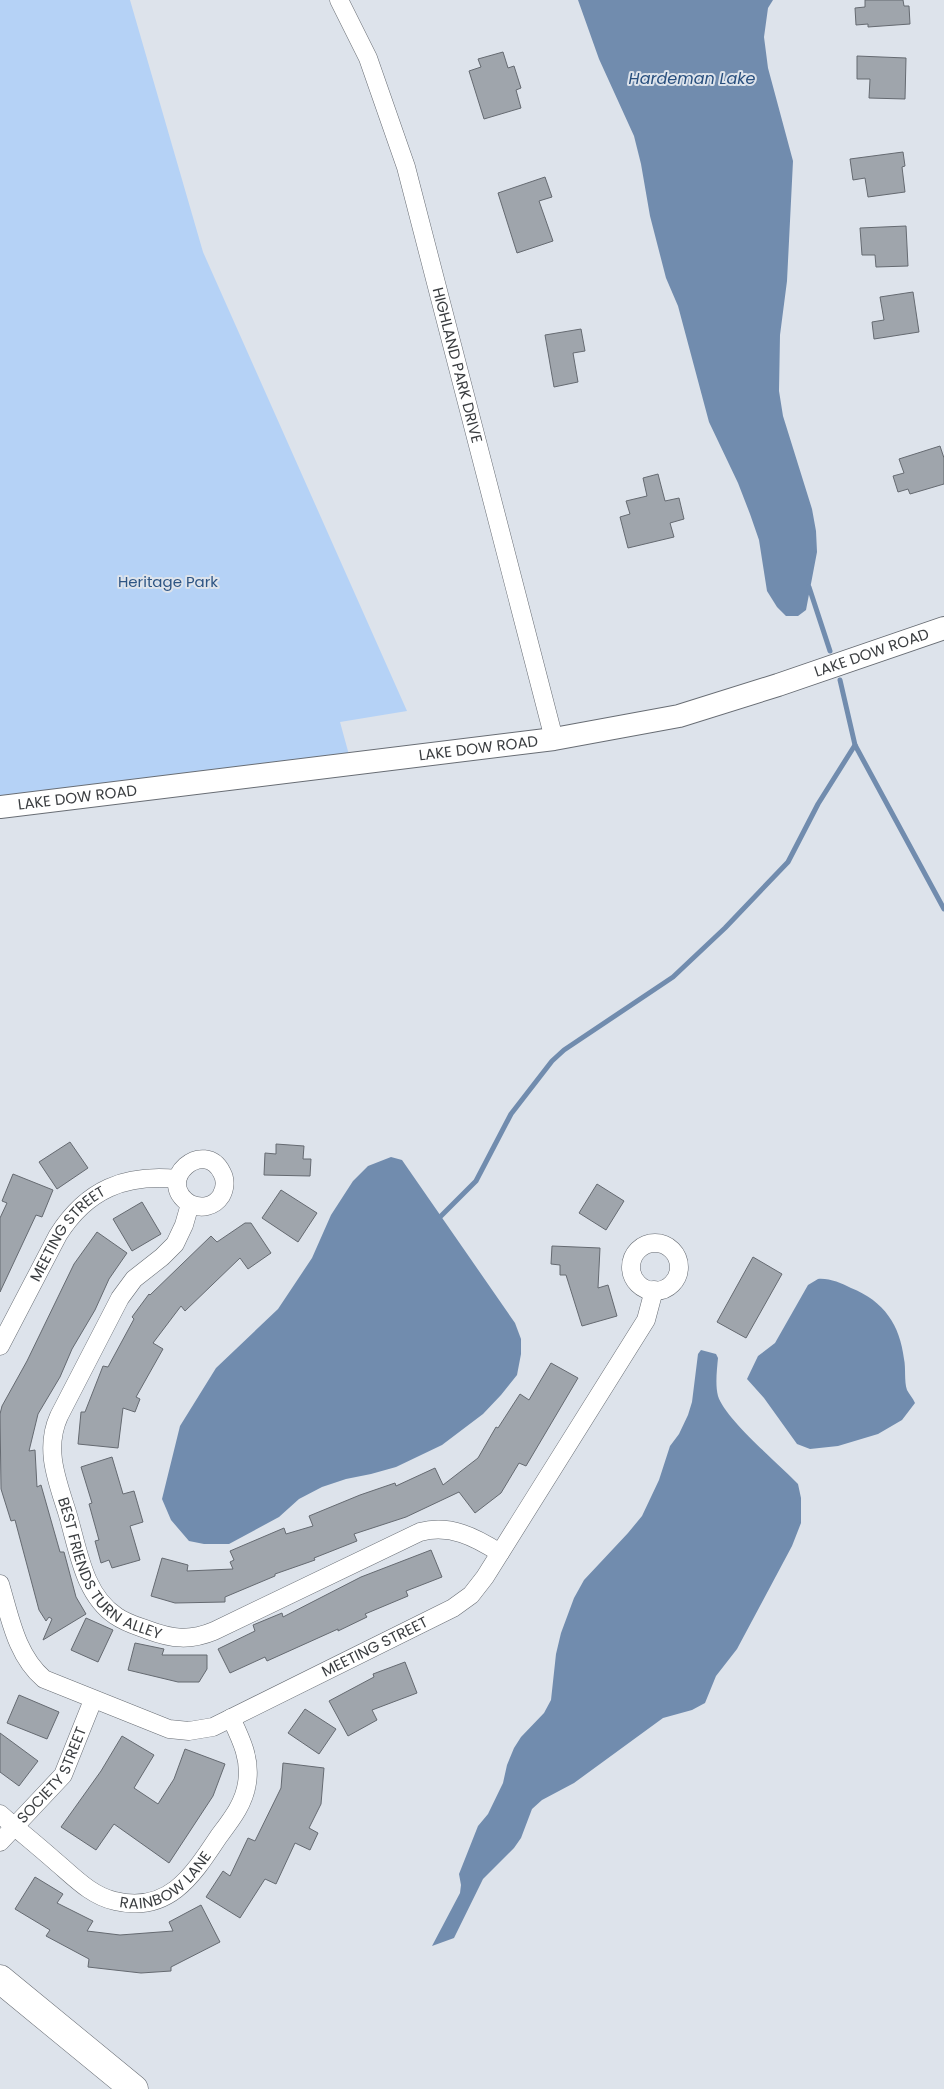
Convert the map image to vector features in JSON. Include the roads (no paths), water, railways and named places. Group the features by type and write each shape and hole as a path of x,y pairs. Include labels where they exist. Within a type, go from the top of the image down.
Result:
{"main road":[{"path":"0,1979 134,2089"}],"street":[{"name":"HIGHLAND PARK DRIVE","path":"339,0 368,58 406,167 554,739"},
{"name":"LAKE DOW ROAD","path":"0,807 554,739 679,716 778,685 944,628"},
{"path":"197,1160 208,1160 215,1164 222,1172 224,1187 217,1200 204,1207 190,1204 180,1194 177,1179 184,1166 197,1160"},
{"name":"MEETING STREET","path":"0,1346 58,1234 76,1212 98,1194 125,1181 149,1177 177,1179"},
{"name":"BEST FRIENDS TURN ALLEY","path":"190,1204 184,1225 175,1244 134,1279 120,1298 59,1416 52,1435 53,1467 87,1580 99,1601 116,1616 129,1623 165,1637 194,1638 214,1631 420,1532 442,1530 460,1532 477,1538 500,1553"},
{"name":"MEETING STREET","path":"0,1584 3,1606 19,1645 36,1672 52,1683 157,1725 183,1731 203,1730 231,1718 453,1608 475,1591 646,1320 654,1290"},
{"name":"SOCIETY STREET","path":"0,1842 64,1774 93,1700"},
{"name":"RAINBOW LANE","path":"0,1814 83,1885 106,1899 136,1903 152,1900 175,1891 193,1875 238,1809 244,1795 247,1783 248,1761 242,1740 231,1718"}],"water":[{"name":"Hardeman Lake","path":"578,0 773,0 768,8 764,37 768,68 793,161 787,281 780,335 779,391 783,416 812,509 817,552 806,610 798,616 786,616 777,607 767,591 759,540 738,483 709,422 678,306 666,278 650,216 634,136 599,59"},
{"path":"391,1157 402,1160 515,1323 521,1339 521,1354 517,1375 483,1414 442,1445 396,1467 322,1487 299,1499 279,1517 229,1544 204,1544 189,1541 171,1520 162,1499 180,1426 216,1368 278,1309 312,1258 331,1215 353,1181 368,1166"},
{"path":"818,1279 826,1279 843,1284 863,1293 881,1307 899,1335 905,1363 906,1386 915,1403 902,1420 878,1434 838,1446 810,1449 797,1444 764,1398 747,1379 758,1356 775,1343 808,1285"},
{"path":"701,1350 716,1354 718,1358 717,1387 718,1396 723,1406 741,1429 798,1484 801,1498 801,1523 792,1546 737,1649 716,1676 705,1703 692,1710 663,1718 574,1783 542,1800 532,1809 521,1838 514,1848 483,1879 454,1938 432,1946 460,1893 459,1874 478,1826 488,1814 503,1783 507,1765 514,1748 521,1737 544,1713 551,1700 556,1654 561,1633 574,1598 584,1580 642,1516 659,1480 670,1446 679,1434 688,1415 692,1402 698,1354"}],"waterway":[{"path":"809,587 830,651"},
{"path":"840,680 855,745 944,909"},
{"path":"441,1216 476,1181 511,1114 552,1061 564,1050 673,977 725,928 788,862 818,804 855,745"}],"park label":[{"name":"Heritage Park","path":"168,582"}]}
